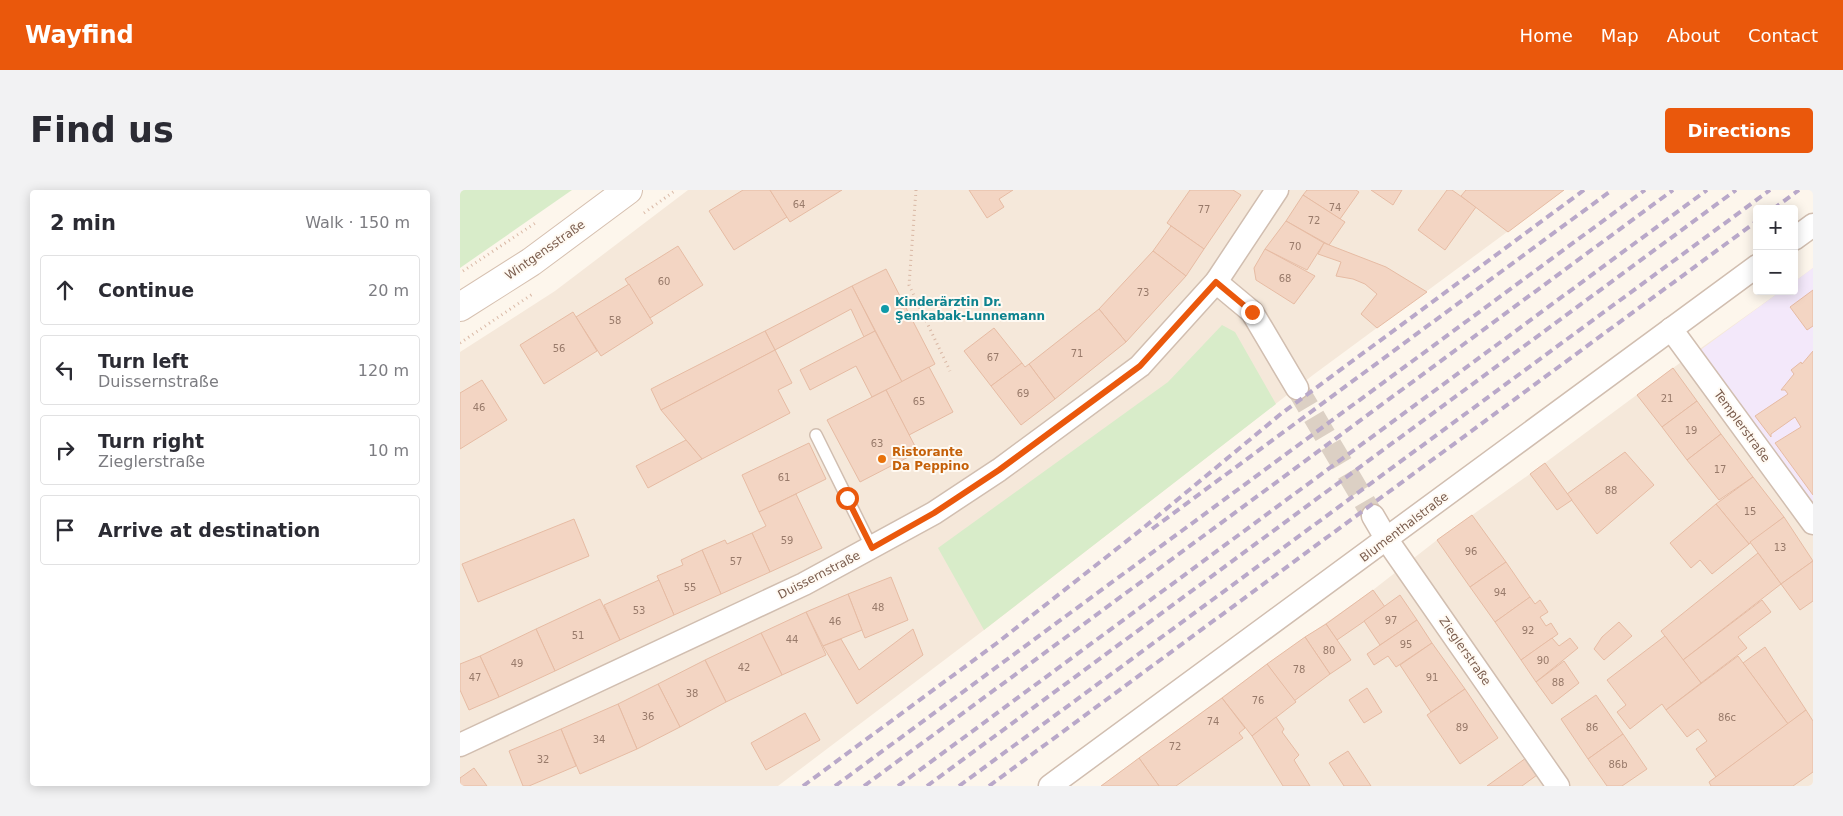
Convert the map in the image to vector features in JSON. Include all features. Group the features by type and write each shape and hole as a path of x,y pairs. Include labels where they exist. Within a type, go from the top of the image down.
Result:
{"main road":[{"name":"Wintgensstraße","path":"460,307 531,262 628,190"}],"street":[{"name":"Duissernstraße","path":"460,745 804,584 934,513 999,470 1140,366 1216,282 1277,190"},
{"path":"1798,236 1813,225"},
{"name":"Blumenthalstraße","path":"1050,786 1387,540 1753,269"},
{"path":"1216,282 1252,312 1297,388"},
{"name":"Templerstraße","path":"1671,329 1813,523"},
{"name":"Zieglerstraße","path":"1373,516 1387,540 1558,786"}],"lane":[{"path":"816,435 872,548"}],"path":[{"path":"916,190 909,286 950,370"},
{"path":"460,273 543,218"}],"shaded area":[{"path":"688,190 1564,190 1313,375 984,630 778,786 460,786 460,352 555,291"},
{"path":"1813,268 1813,786 1101,786 1267,664 1373,590 1437,540 1775,295 1798,295 1798,279"},
{"path":"1813,268 1813,515 1695,354 1776,295 1798,295 1798,279"}],"green space":[{"path":"460,190 572,190 460,268"},
{"path":"1222,325 1235,332 1276,404 984,630 938,548 1168,382"}],"building":[{"path":"743,190 770,190 787,217 734,250 709,211"},
{"path":"770,190 842,190 790,222"},
{"path":"969,190 1013,190 999,199 1004,207 987,218"},
{"path":"1190,190 1233,190 1241,195 1204,249 1167,223"},
{"path":"1307,190 1356,190 1359,192 1340,219 1303,195"},
{"path":"1371,190 1402,190 1393,205"},
{"path":"1447,190 1452,190 1476,207 1445,250 1418,230"},
{"path":"1466,190 1564,190 1508,232 1461,196"},
{"path":"1303,195 1345,222 1329,245 1286,221"},
{"path":"1286,221 1324,243 1307,270 1265,249"},
{"path":"1171,226 1204,249 1186,276 1153,251"},
{"path":"1324,243 1386,267 1427,292 1377,328 1361,314 1377,294 1365,284 1353,279 1336,276 1341,262 1318,254"},
{"path":"678,246 703,285 650,318 625,279"},
{"path":"1265,249 1315,276 1294,304 1256,280 1254,268"},
{"path":"1153,251 1186,276 1126,342 1099,309"},
{"name":"Kinderärztin Dr. Şenkabak-Lunnemann","path":"886,269 935,364 902,382 852,286"},
{"path":"629,284 653,323 601,356 576,317"},
{"path":"852,286 875,331 864,337 851,309 775,350 765,331"},
{"path":"1813,290 1813,326 1807,330 1790,307"},
{"path":"1099,309 1126,342 1055,399 1029,364"},
{"path":"573,312 597,351 544,384 520,345"},
{"path":"994,328 1022,363 991,386 964,351"},
{"path":"765,331 775,350 661,410 651,389"},
{"path":"875,331 902,382 872,397 856,366 810,390 800,370"},
{"path":"775,350 792,383 778,390 790,413 702,459 661,410"},
{"path":"1813,351 1813,495 1775,443 1801,427 1795,417 1771,434 1771,437 1755,416 1788,394 1785,390 1781,390 1794,374 1791,370 1801,362 1802,364"},
{"path":"1022,363 1025,367 1029,364 1055,399 1021,425 991,386"},
{"path":"929,367 953,412 909,435 886,390"},
{"path":"1673,368 1697,401 1662,427 1637,395"},
{"path":"482,380 507,420 460,449 460,393"},
{"path":"886,390 918,452 860,482 827,420"},
{"path":"1697,401 1721,434 1687,460 1662,427"},
{"path":"1721,434 1753,477 1719,500 1687,460"},
{"path":"686,440 702,459 648,488 636,466"},
{"path":"809,443 826,479 759,512 742,475"},
{"path":"1625,452 1654,485 1597,534 1567,494"},
{"path":"1545,463 1572,500 1557,510 1530,474"},
{"path":"1753,477 1784,517 1749,544 1716,504"},
{"path":"796,494 822,548 770,572 752,533 766,526 759,512"},
{"path":"1716,504 1749,544 1712,574 1700,560 1691,568 1670,543"},
{"path":"1472,515 1506,562 1470,587 1437,540"},
{"path":"1784,517 1813,561 1781,584 1750,542"},
{"path":"574,519 589,556 478,602 462,564"},
{"path":"752,533 770,572 721,594 702,550 725,540 727,544"},
{"path":"702,550 721,594 674,615 657,576 683,565 681,560"},
{"path":"1758,553 1781,584 1683,660 1661,631"},
{"path":"1813,561 1813,601 1800,610 1781,584"},
{"path":"1506,562 1530,597 1495,622 1470,587"},
{"path":"891,577 908,620 865,638 848,594"},
{"path":"659,580 674,615 620,640 604,605"},
{"path":"1373,590 1385,607 1337,640 1326,624"},
{"path":"848,594 862,630 823,646 806,612"},
{"path":"1400,595 1417,620 1380,645 1364,621"},
{"path":"1530,597 1535,604 1540,600 1548,612 1540,617 1546,626 1551,623 1558,634 1521,660 1495,622"},
{"path":"600,599 620,640 555,671 536,629"},
{"path":"1762,600 1771,612 1738,637 1747,648 1701,683 1683,660"},
{"path":"806,612 826,655 782,675 761,633"},
{"path":"1417,620 1432,643 1396,667 1388,656 1374,665 1367,654"},
{"path":"1619,622 1632,636 1604,660 1594,649 1602,637"},
{"path":"1326,624 1351,660 1330,674 1305,637"},
{"path":"536,629 555,671 499,697 480,656"},
{"path":"913,629 923,655 857,704 823,646 841,639 859,670"},
{"path":"761,633 782,675 726,702 705,660"},
{"path":"1665,636 1701,683 1666,710 1662,704 1630,729 1617,712 1626,705 1607,680"},
{"path":"1305,637 1330,674 1294,701 1267,664"},
{"path":"1552,638 1559,646 1570,638 1578,648 1536,682 1521,660"},
{"path":"1432,643 1465,689 1431,712 1400,665"},
{"path":"1765,647 1806,710 1788,724 1743,663"},
{"path":"480,656 499,697 469,710 460,690 460,664"},
{"path":"1738,656 1788,724 1716,777 1696,749 1707,741 1698,729 1687,737 1666,710"},
{"path":"705,660 726,702 680,727 658,684"},
{"path":"1564,661 1579,683 1552,704 1536,682"},
{"path":"1267,664 1296,702 1252,736 1222,698"},
{"path":"658,684 680,727 637,749 618,704"},
{"path":"1367,688 1382,712 1364,723 1349,700"},
{"path":"1465,689 1498,738 1460,764 1427,715"},
{"path":"1596,695 1623,734 1588,759 1561,719"},
{"path":"1222,698 1245,728 1239,733 1243,738 1176,786 1159,786 1139,758"},
{"path":"618,704 637,749 580,774 561,729"},
{"path":"1806,710 1813,721 1813,772 1793,786 1711,786 1709,782"},
{"path":"805,713 820,740 766,770 751,743"},
{"path":"1276,717 1284,729 1282,732 1299,755 1294,760 1310,786 1283,786 1252,736"},
{"path":"561,729 576,766 529,786 523,786 509,751"},
{"path":"1623,734 1647,769 1622,786 1607,786 1588,759"},
{"path":"1348,751 1371,786 1344,786 1329,763"},
{"path":"1139,758 1159,786 1101,786 1131,764"},
{"path":"1526,758 1537,775 1522,786 1487,786"},
{"path":"474,768 487,786 460,786 460,778"}],"tunnel":[{"path":"1297,388 1373,516"}],"railway":[{"path":"803,786 997,643 1142,529 1282,413 1584,190"},
{"path":"1152,529 1612,190"},
{"path":"835,786 1645,190"},
{"path":"864,786 1673,190"},
{"path":"898,786 1707,190"},
{"path":"927,786 1736,190"},
{"path":"959,786 1770,190"},
{"path":"1778,205 1799,190"},
{"path":"989,786 1753,224"}],"place":[{"name":"Kinderärztin Dr. Şenkabak-Lunnemann","path":"885,309"},
{"name":"Ristorante Da Peppino","path":"882,459"}],"route":[{"path":"847,498 872,548 934,513 999,470 1140,366 1216,282 1252,312"}]}
